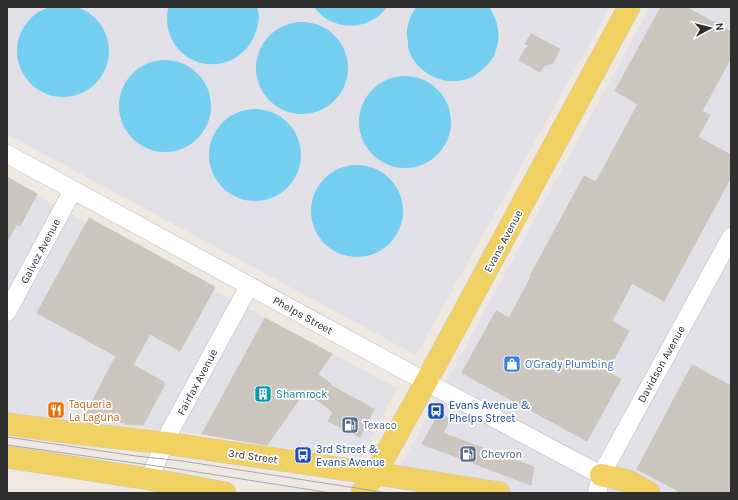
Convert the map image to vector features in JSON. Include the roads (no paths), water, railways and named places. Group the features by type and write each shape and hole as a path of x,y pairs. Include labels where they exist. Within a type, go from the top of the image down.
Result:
{"main road":[{"name":"Evans Avenue","path":"362,493 376,483 426,382 629,7"},
{"name":"3rd Street","path":"7,424 165,443 376,483 499,493"},
{"path":"7,457 149,479 224,493"},
{"path":"599,484 628,482 649,493"}],"street":[{"name":"Phelps Street","path":"7,154 426,382 599,484"},
{"name":"Galvez Avenue","path":"7,312 73,190"},
{"name":"Davidson Avenue","path":"599,484 731,237"},
{"name":"Fairfax Avenue","path":"149,479 170,431 249,286"}],"water":[{"path":"63,5 80,9 95,19 105,34 109,51 105,68 95,83 80,93 63,97 46,93 31,83 21,68 17,51 21,34 31,19 46,9"},
{"path":"168,7 257,7 259,13 258,22 256,31 249,45 239,55 227,62 214,64 201,63 188,58 178,48 170,35 167,17"},
{"path":"314,7 387,7 371,21 361,25 350,26 340,25 330,21"},
{"path":"416,7 489,7 496,21 499,37 494,56 482,70 468,79 448,81 438,79 429,74 414,60 408,49 408,26 410,17"},
{"path":"302,22 320,26 334,36 344,50 348,68 344,86 334,100 320,110 302,114 284,110 270,100 260,86 256,68 260,50 270,36 284,26"},
{"path":"165,60 183,64 197,74 207,88 211,106 207,124 197,138 183,148 165,152 147,148 133,138 123,124 119,106 123,88 133,74 147,64"},
{"path":"405,76 423,80 437,90 447,104 451,122 447,140 437,154 423,164 405,168 387,164 373,154 363,140 359,122 363,104 373,90 387,80"},
{"path":"255,109 273,113 287,123 297,137 301,155 297,173 287,187 273,197 255,201 237,197 223,187 213,173 209,155 213,137 223,123 237,113"},
{"path":"357,165 375,169 389,179 399,193 403,211 399,229 389,243 375,253 357,257 339,253 325,243 315,229 311,211 315,193 325,179 339,169"}],"tram line":[{"path":"7,437 136,456 182,461 388,493"},
{"path":"7,445 178,469 331,493"}],"place":[{"name":"O'Grady Plumbing","path":"512,364"},
{"name":"Shamrock","path":"263,394"},
{"name":"Taqueria La Laguna","path":"56,410"},
{"name":"Evans Avenue & Phelps Street","path":"436,411"},
{"name":"Texaco","path":"350,425"},
{"name":"Chevron","path":"468,454"},
{"name":"3rd Street & Evans Avenue","path":"303,455"}]}
